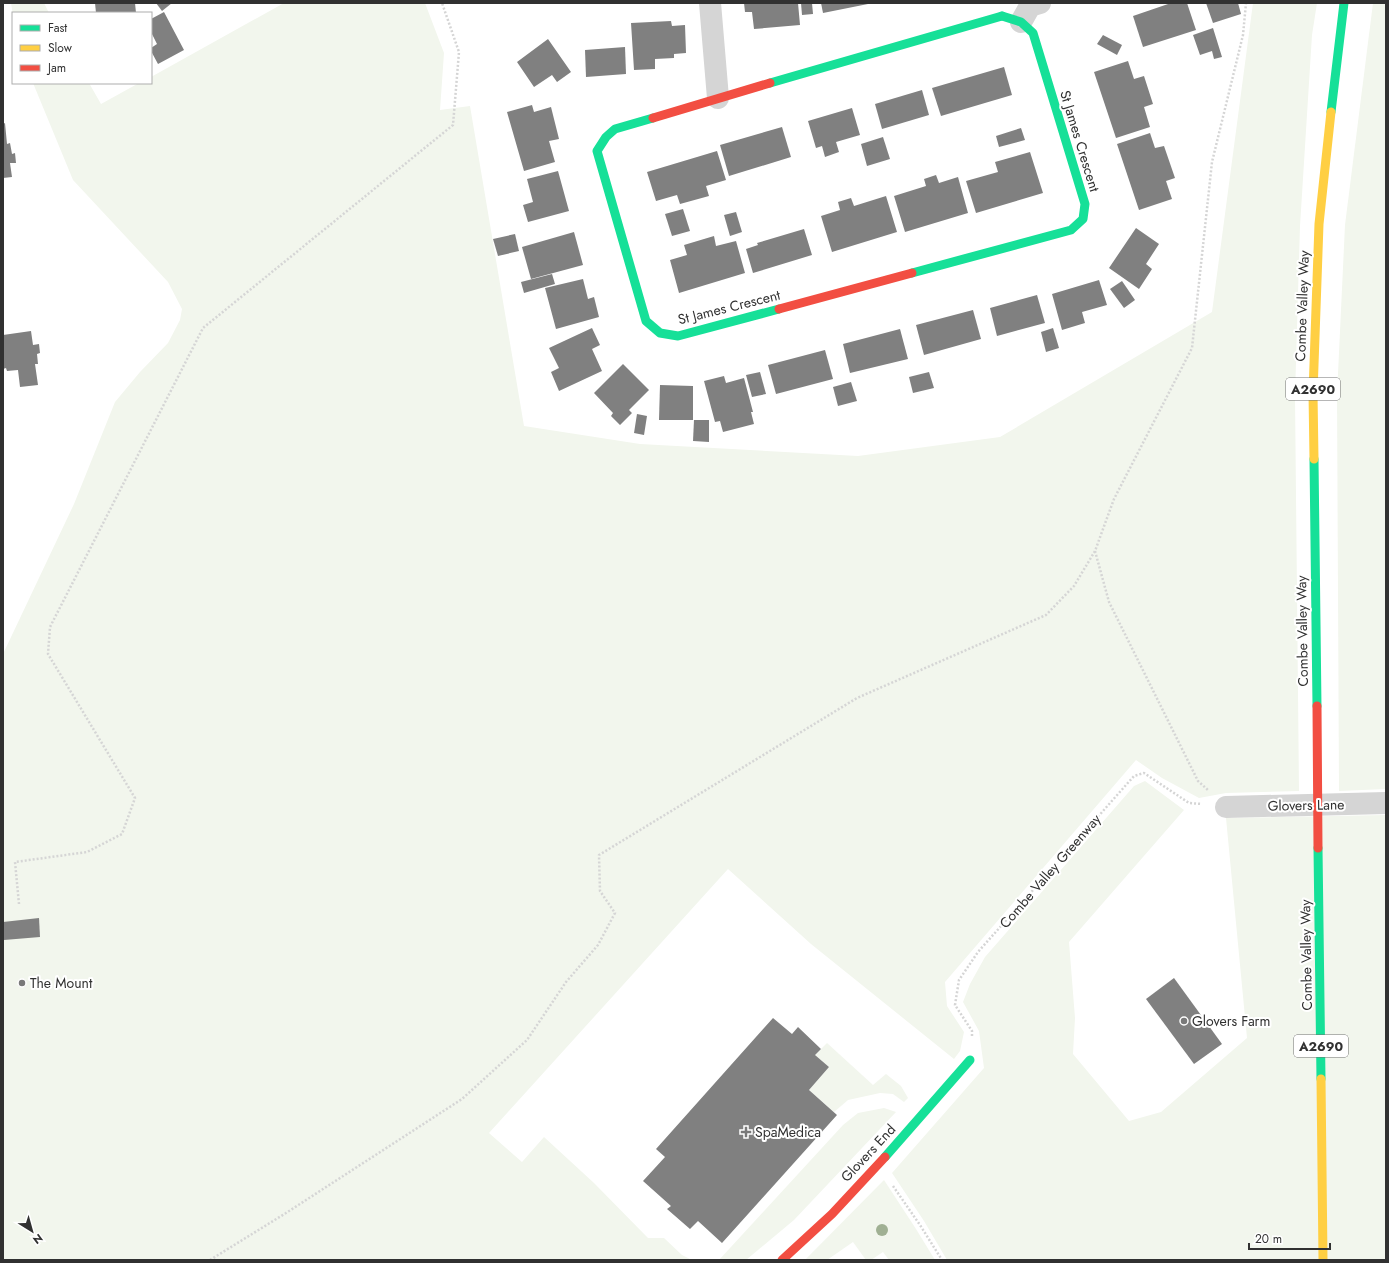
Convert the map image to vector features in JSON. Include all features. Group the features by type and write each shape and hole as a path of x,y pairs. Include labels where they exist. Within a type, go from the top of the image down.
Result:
{"street":[{"path":"710,3 718,98"},
{"path":"1021,22 1030,6 1040,3"},
{"name":"Combe Valley Way","path":"1323,1260 1313,393 1319,224 1344,3"},
{"name":"St James Crescent","path":"1002,16 1021,22 1033,33 1085,204 1083,219 1071,230 678,336 660,333 646,321 597,151 606,137 615,129 1002,16"},
{"name":"Glovers Lane","path":"1226,807 1386,803"},
{"name":"Glovers End","path":"782,1260 811,1236 878,1165 970,1060"}],"path":[{"path":"19,904 15,862 87,852 122,834 135,798 48,654 50,627 203,328 453,125 459,52 442,3"},
{"path":"210,1260 462,1099 527,1040 566,982 598,945 615,913 600,891 599,855 857,698 1046,615 1074,586 1094,551 1114,499 1192,348 1212,162 1243,35 1246,3"},
{"path":"1094,551 1109,602 1198,781 1226,807"},
{"name":"Combe Valley Greenway","path":"970,1060 972,1031 955,1005 959,980 978,952 1134,776 1144,772 1189,803 1226,807"},
{"path":"878,1165 920,1225 942,1260"}],"shaded area":[{"path":"11,3 44,3 48,12 12,12"},
{"path":"284,3 425,3 444,53 440,110 470,106 524,426 640,444 858,456 1000,437 1212,312 1253,3 1317,3 1312,35 1300,226 1295,396 1299,791 1226,793 1199,798 1162,778 1136,760 945,982 947,1006 964,1032 960,1051 954,1059 811,944 728,869 489,1133 522,1162 544,1137 594,1183 648,1238 664,1238 682,1255 692,1260 3,1260 3,654 74,504 115,402 140,372 168,343 180,320 182,309 168,282 73,180 33,84 90,84 101,104 137,84 152,84 152,76"},
{"path":"1373,3 1386,3 1386,789 1339,791 1337,395 1345,225"},
{"path":"1145,781 1184,810 1069,942 1075,1018 1073,1054 1129,1121 1161,1112 1247,1038 1226,818 1386,815 1386,1260 947,1260 924,1221 892,1173 984,1068 979,1031 963,1002 970,984 985,957 1134,786"},
{"path":"827,1043 873,1085 886,1074 901,1086 908,1098 904,1102 893,1094 880,1093 848,1100 834,1112 809,1090 829,1067 815,1055"},
{"path":"884,1108 896,1112 794,1220 746,1260 719,1260 843,1125 858,1113"},
{"path":"884,1180 935,1260 889,1260 883,1252 871,1260 866,1260 853,1242 827,1260 805,1260"}],"building":[{"path":"95,3 135,3 136,12 96,12"},
{"path":"156,3 172,3 162,11"},
{"path":"744,3 798,3 800,25 754,29 752,12 745,12"},
{"path":"801,3 812,3 813,14 802,15"},
{"path":"821,3 868,3 868,4 823,13"},
{"path":"1171,3 1187,3 1196,30 1143,47 1133,16"},
{"path":"1206,3 1238,3 1241,14 1213,23"},
{"path":"164,12 184,50 158,64 152,53 152,47 157,44 152,34 152,18"},
{"path":"671,21 672,26 685,25 686,53 674,54 674,58 655,59 655,69 634,70 631,23"},
{"path":"1213,28 1222,57 1214,59 1212,51 1200,55 1193,35"},
{"path":"1103,35 1122,45 1117,55 1097,44"},
{"path":"548,39 571,72 557,82 552,75 534,87 517,62"},
{"path":"625,47 626,74 586,77 585,50"},
{"path":"1128,61 1134,79 1144,76 1153,104 1144,107 1150,127 1116,138 1094,72"},
{"path":"1004,67 1012,95 941,116 932,88"},
{"path":"922,90 929,115 882,129 875,104"},
{"path":"532,105 534,112 551,107 559,139 549,141 555,162 524,171 507,112"},
{"path":"852,108 860,135 836,142 839,152 825,157 822,146 816,148 808,121"},
{"path":"5,123 7,144 10,143 12,154 15,153 16,163 10,163 12,177 3,178 3,124"},
{"path":"782,127 791,157 729,176 720,145"},
{"path":"1021,128 1025,140 999,147 996,136"},
{"path":"1150,133 1155,148 1164,146 1175,178 1166,181 1172,199 1139,210 1117,144"},
{"path":"883,137 890,159 867,166 861,144"},
{"path":"717,151 726,180 706,186 709,196 680,204 677,195 656,201 647,172"},
{"path":"1030,152 1043,193 976,213 966,181 998,172 995,162"},
{"path":"558,171 569,211 528,222 523,205 533,202 527,179"},
{"path":"936,175 939,183 958,177 968,213 905,232 894,196 926,186 924,179"},
{"path":"886,196 897,232 832,252 821,216 840,210 838,202 851,198 854,206"},
{"path":"683,209 690,231 672,236 665,214"},
{"path":"736,212 742,232 730,236 724,215"},
{"path":"1136,228 1159,244 1146,264 1152,269 1139,289 1109,268"},
{"path":"804,229 812,255 753,273 746,249 758,245 757,243"},
{"path":"574,232 583,265 531,279 522,247"},
{"path":"515,234 519,251 498,256 493,239"},
{"path":"714,236 716,246 736,241 745,273 679,293 670,260 687,255 684,245"},
{"path":"552,274 555,284 524,293 521,282"},
{"path":"583,279 588,299 594,297 599,317 556,329 545,288"},
{"path":"1099,280 1107,305 1082,312 1085,323 1062,330 1052,294"},
{"path":"1122,281 1135,300 1124,308 1110,289"},
{"path":"1037,295 1045,323 997,336 990,308"},
{"path":"973,310 981,339 924,355 916,325"},
{"path":"592,328 600,345 592,349 602,371 559,391 551,372 559,368 549,348"},
{"path":"1053,328 1059,348 1046,352 1041,332"},
{"path":"900,329 908,359 850,373 843,344"},
{"path":"31,331 33,345 39,344 40,353 37,354 38,364 35,364 38,385 20,387 18,370 7,371 6,368 3,369 3,335"},
{"path":"825,350 833,379 776,394 768,365"},
{"path":"623,364 649,390 629,410 632,413 620,425 611,416 613,413 594,393"},
{"path":"760,372 766,394 752,397 746,375"},
{"path":"929,372 934,388 913,393 909,377"},
{"path":"724,376 726,383 744,378 753,412 751,412 754,424 723,432 720,421 715,422 704,381"},
{"path":"851,382 857,401 838,406 833,387"},
{"path":"660,385 693,386 693,420 659,420"},
{"path":"637,414 647,416 644,435 634,433"},
{"path":"694,420 709,420 709,442 693,441"},
{"path":"39,918 40,937 4,940 3,922"},
{"name":"Glovers Farm","path":"1174,978 1222,1044 1194,1064 1146,999"},
{"name":"SpaMedica","path":"773,1018 792,1034 798,1027 821,1049 815,1055 829,1067 809,1090 837,1115 722,1243 698,1221 690,1229 667,1209 671,1206 643,1181 665,1157 656,1149"}],"traffic: fast":[{"path":"1331,112 1344,3"},
{"path":"912,273 1071,230 1083,219 1085,204 1033,33 1021,22 1002,16"},
{"path":"770,83 1002,16"},
{"path":"653,118 615,129 606,137 597,151 646,321 660,333 678,336 779,309"},
{"path":"1314,459 1317,706"},
{"path":"1318,848 1321,1079"},
{"path":"885,1157 970,1060"}],"traffic: slow":[{"path":"1314,459 1313,393 1319,224 1331,112"},
{"path":"1321,1079 1323,1260"}],"traffic: jam":[{"path":"653,118 770,83"},
{"path":"779,309 912,273"},
{"path":"1317,706 1318,848"},
{"path":"782,1260 832,1214 885,1157"}],"place":[{"name":"The Mount","path":"22,983"},
{"name":"Glovers Farm","path":"1184,1021"},
{"name":"SpaMedica","path":"746,1132"}]}
